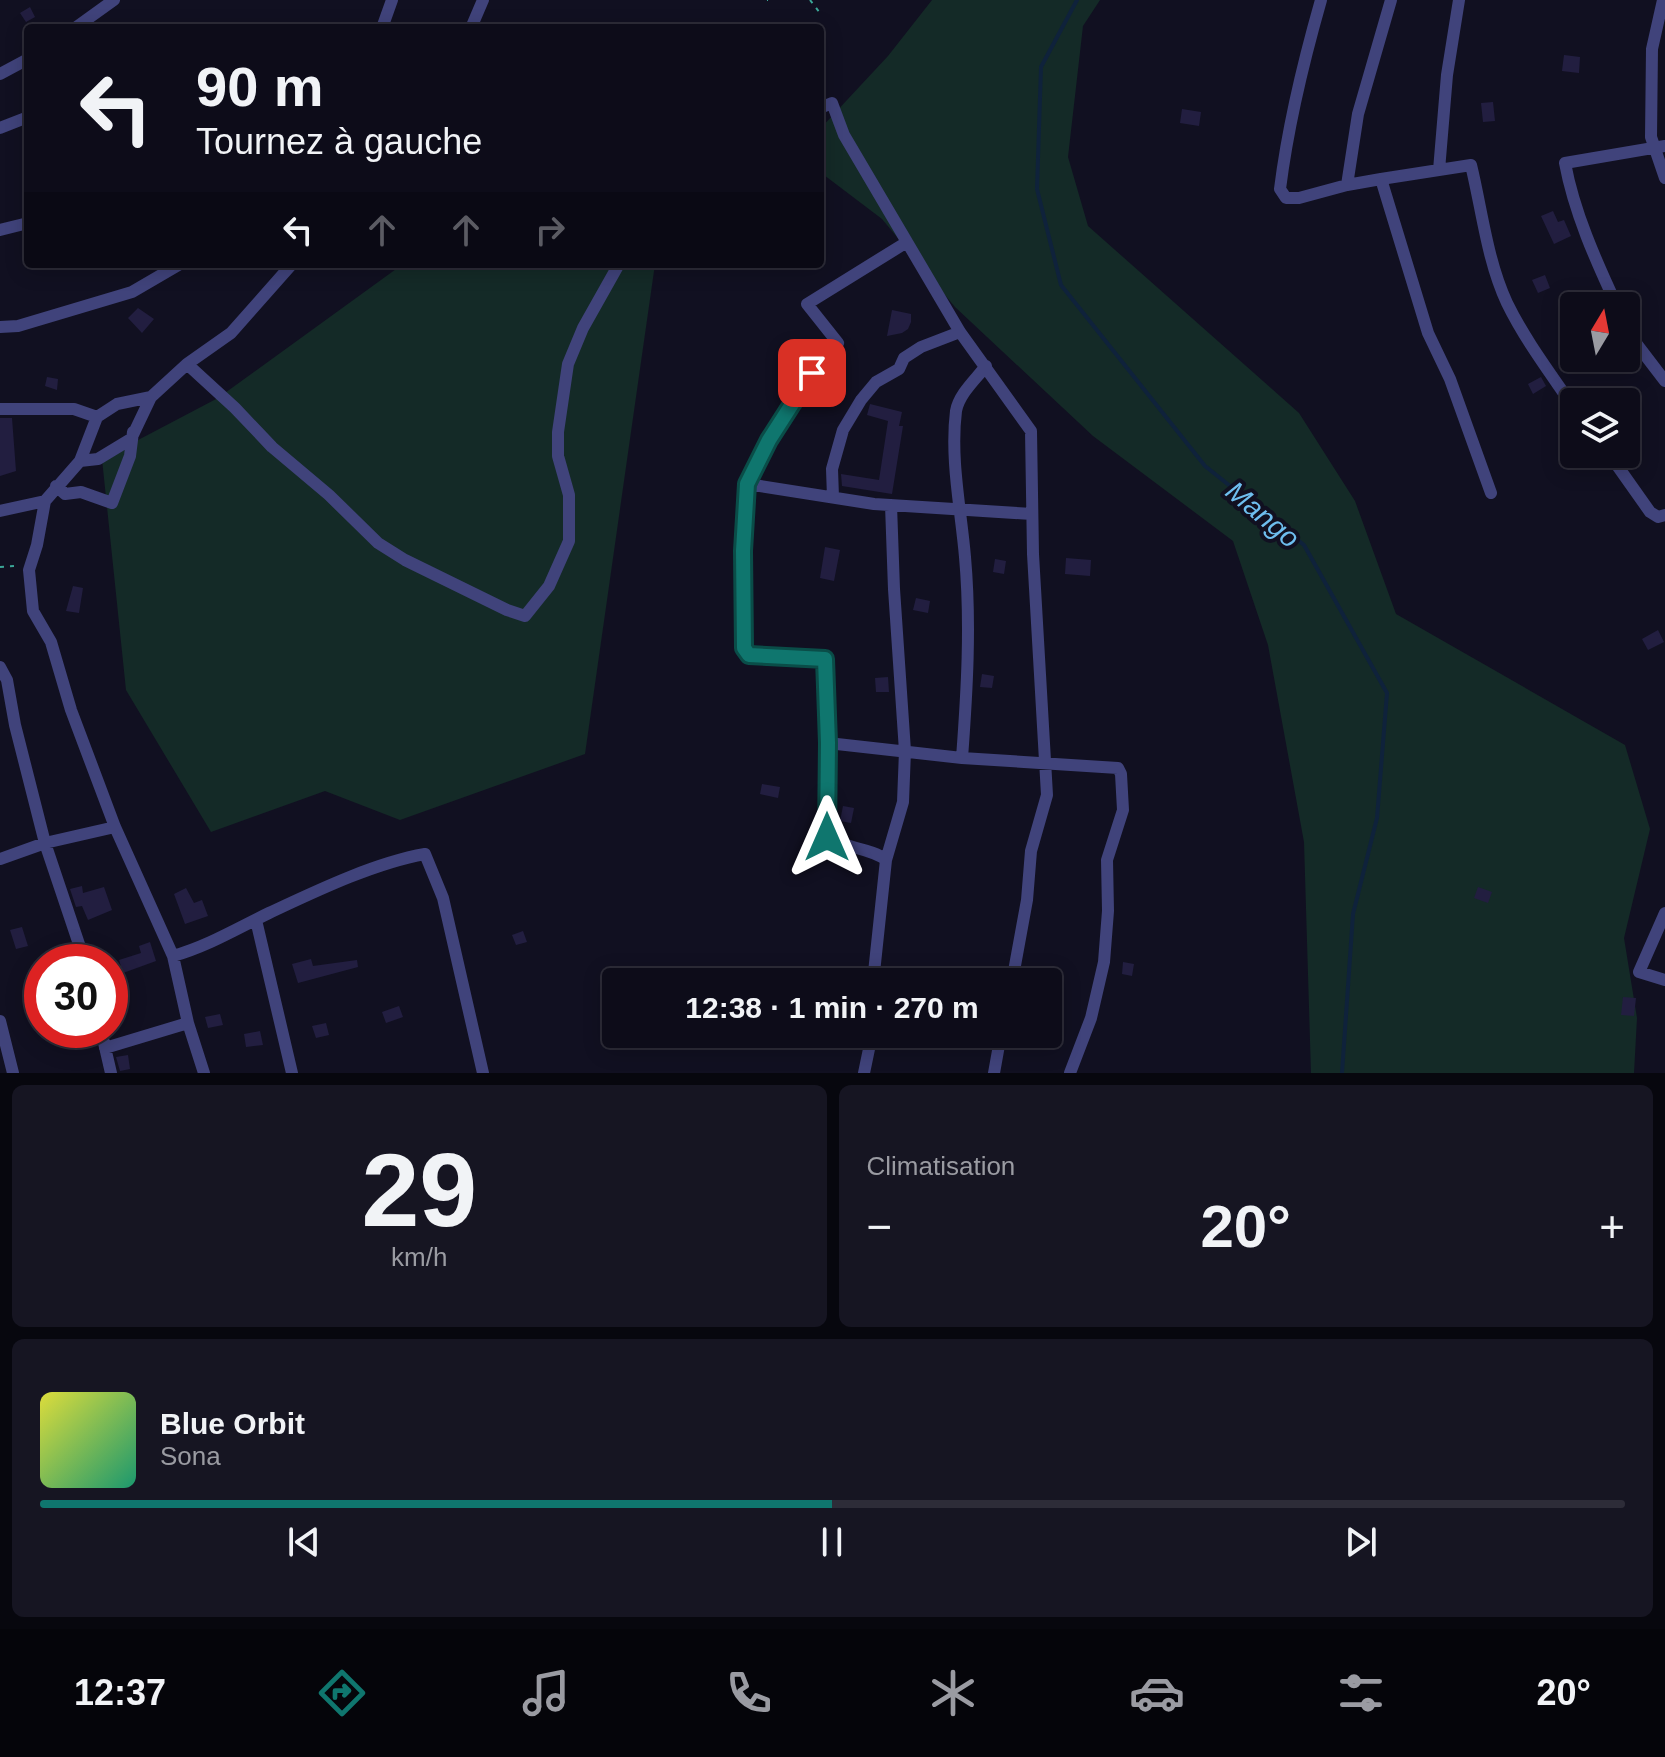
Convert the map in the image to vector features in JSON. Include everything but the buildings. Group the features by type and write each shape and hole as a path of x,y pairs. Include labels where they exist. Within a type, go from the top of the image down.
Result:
{"street":[{"path":"81,24 114,0"},
{"path":"383,24 392,0"},
{"path":"473,24 483,0"},
{"path":"1321,0 1287,135 1280,189 1286,198 1299,198 1347,185 1471,165 1486,236 1506,301 1560,388"},
{"path":"1347,185 1358,114 1391,0"},
{"path":"1439,170 1447,75 1459,0"},
{"path":"1663,0 1652,49 1650,84 1651,137 1660,148 1665,178"},
{"path":"0,74 24,61"},
{"path":"824,106 832,103 844,135 960,332 1031,431 1038,655 1047,795 1031,851 1027,900 1015,968"},
{"path":"0,128 24,119"},
{"path":"1611,292 1569,184 1565,163 1660,148"},
{"path":"1381,179 1428,333 1450,379 1491,493"},
{"path":"0,230 24,224"},
{"path":"886,860 827,837 825,659 765,658 745,652 743,551 747,484 756,463 812,373 838,343 809,307 809,301 907,242"},
{"path":"0,327 18,326 132,292 173,268"},
{"path":"80,461 98,459 131,439 151,397 187,364 231,333 288,268"},
{"path":"187,364 272,447 329,495 378,543 495,605 525,616 549,586 569,541 569,495 558,456 558,432 568,364 583,328 617,268"},
{"path":"833,497 832,469 843,430 861,400 876,382 899,369 904,358 960,332"},
{"path":"1640,348 1665,381"},
{"path":"962,758 969,642 956,461 956,412 969,386 986,366"},
{"path":"151,397 117,404 97,417 80,461 45,501 29,570 33,611 51,642 71,710 115,827 173,956 188,1023 204,1073"},
{"path":"0,399 6,408 74,409 97,417"},
{"path":"56,486 65,494 81,492 112,503 130,456 134,429"},
{"path":"1619,468 1650,512 1658,517 1665,515"},
{"path":"747,484 891,505 1032,514"},
{"path":"0,511 45,501"},
{"path":"874,968 886,860 903,802 905,751 891,505"},
{"path":"0,667 7,680 15,725 45,843 79,944"},
{"path":"828,743 962,758 1118,768 1123,810 1107,860 1108,911 1104,962 1091,1018 1070,1073"},
{"path":"0,859 45,843 115,827"},
{"path":"173,956 203,948 333,885 425,854 443,898 483,1073"},
{"path":"1665,913 1639,972 1665,980"},
{"path":"256,920 292,1073"},
{"path":"0,1021 13,1073"},
{"path":"128,1041 188,1023"},
{"path":"105,1048 111,1073"},
{"path":"864,1073 869,1048"},
{"path":"994,1073 998,1048"}],"path":[{"path":"810,0 820,13"},
{"path":"0,567 10,565 29,570"}],"green space":[{"path":"932,0 1100,0 1083,26 1068,157 1088,226 1299,413 1355,501 1396,614 1625,745 1650,829 1624,938 1637,1018 1634,1073 1311,1073 1304,842 1268,645 1233,541 1093,436 955,307 882,219 824,175 824,125 888,56"},
{"path":"397,268 654,268 585,754 400,820 325,791 211,832 126,690 102,459 218,398"}],"waterway":[{"name":"Mango","path":"1077,0 1041,67 1037,189 1061,285 1205,466 1304,545 1387,693 1377,818 1353,914 1342,1073"}],"route":[{"path":"812,373 769,440 747,484 743,551 744,648 749,655 765,658 825,659 827,837"}]}
